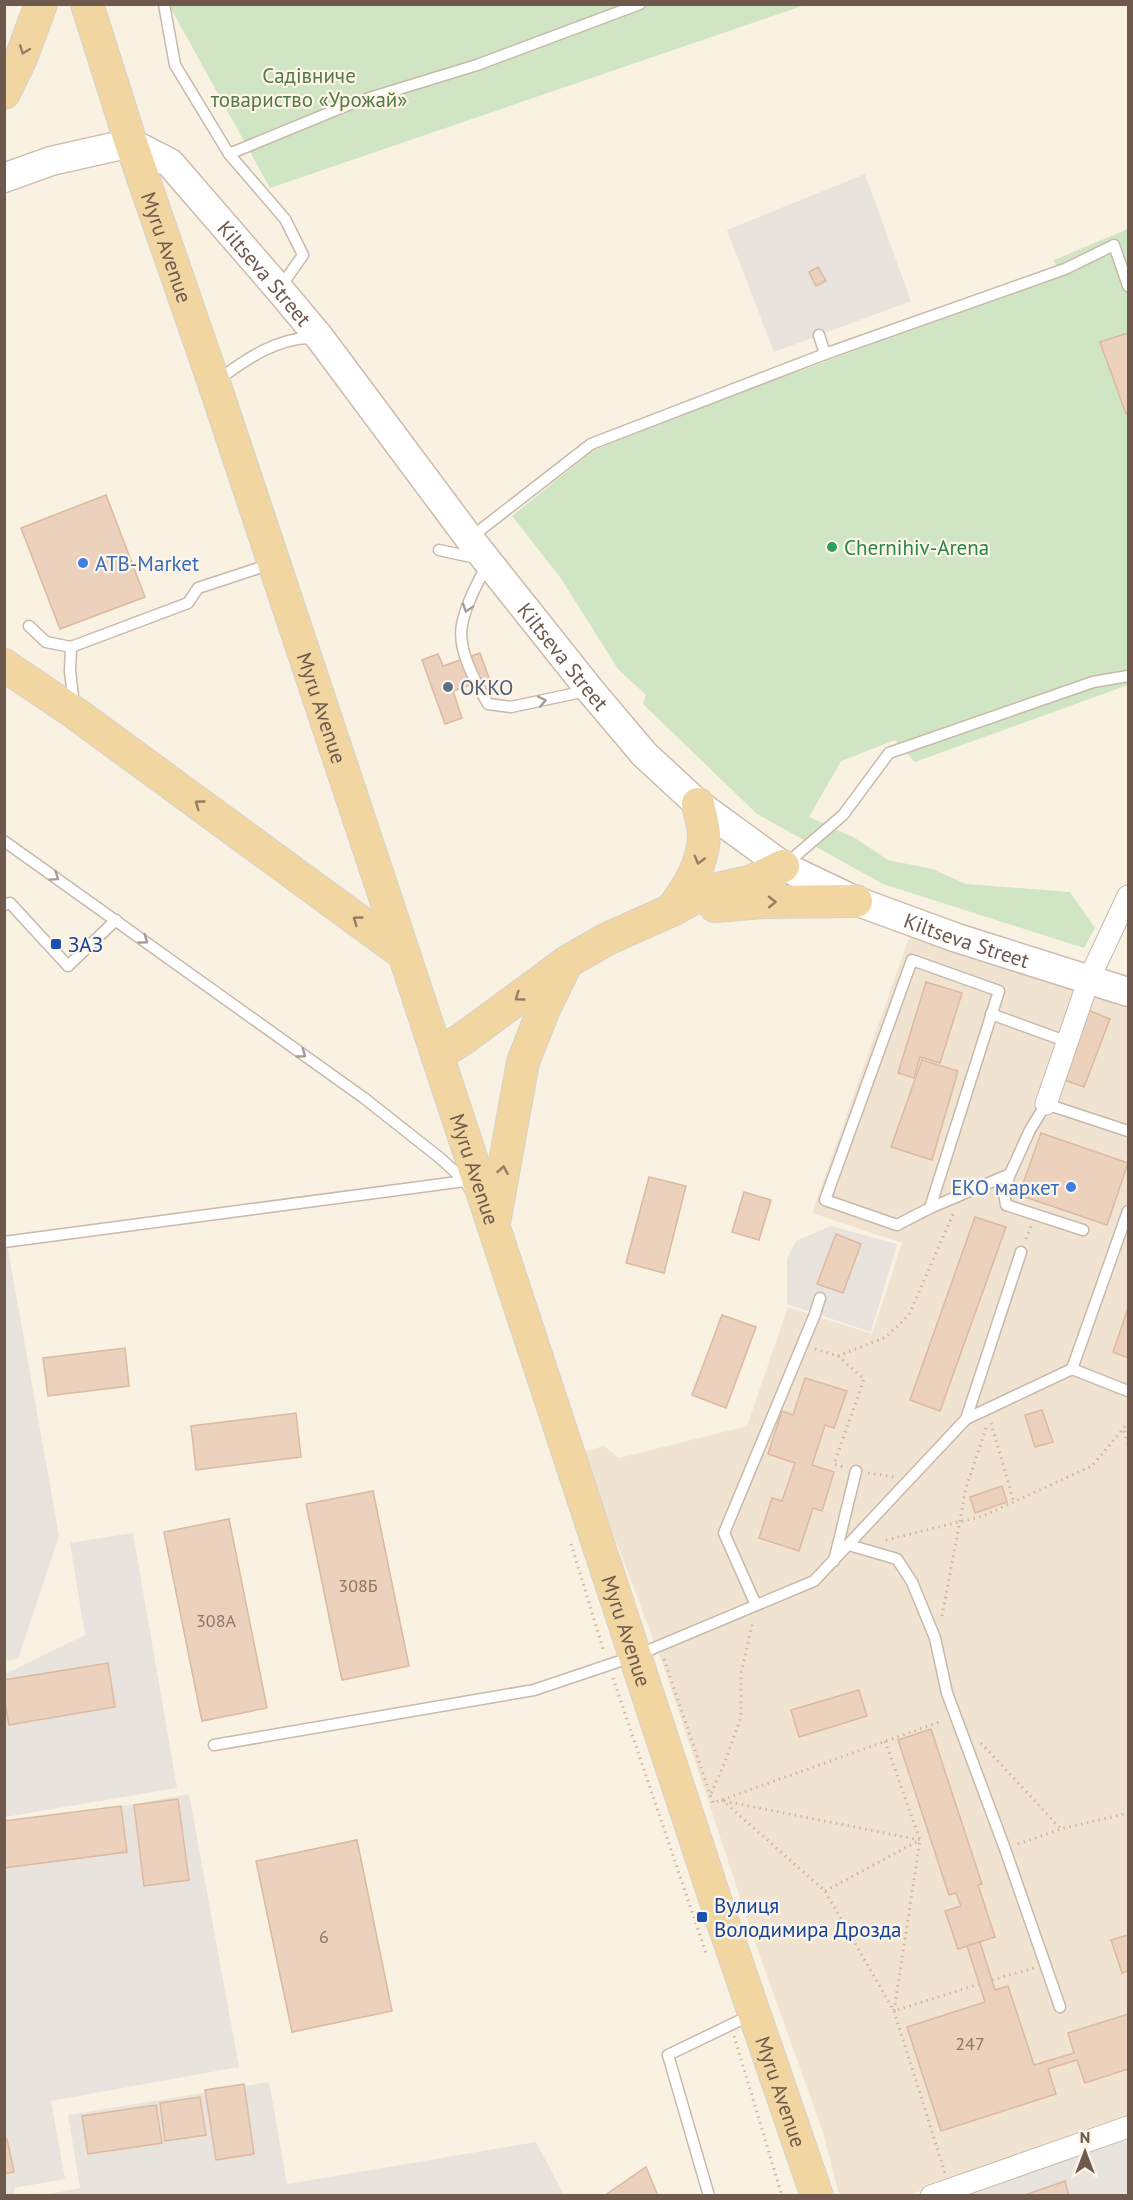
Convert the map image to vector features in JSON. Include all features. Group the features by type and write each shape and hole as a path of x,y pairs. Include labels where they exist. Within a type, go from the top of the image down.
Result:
{"main road":[{"path":"4,93 21,58 41,4"},
{"name":"Myru Avenue","path":"87,4 131,143 214,383 404,954 634,1655 742,2019 817,2196"},
{"path":"4,178 51,161 131,143"},
{"name":"Kiltseva Street","path":"131,143 170,163 279,289 320,338 470,538 590,690 644,754 698,804 783,866 856,901 957,938 1128,992"},
{"path":"6,667 52,688 75,713 404,954"},
{"path":"672,910 688,887 699,861 704,836 698,804"},
{"path":"437,1055 567,962 607,939 672,910 705,892 752,881 783,866"},
{"path":"672,910 762,902 856,901"},
{"path":"493,1228 523,1062 543,1011 567,962"}],"street":[{"path":"1046,1104 1089,979 1128,896"},
{"path":"941,2192 1128,2127"}],"lane":[{"path":"164,4 175,65 229,153 285,219 303,255 279,289"},
{"path":"229,153 353,103 477,65 640,4"},
{"path":"470,538 591,444 825,354 1065,269 1114,245 1128,286"},
{"path":"819,335 825,354"},
{"path":"214,383 267,349 297,337 320,338"},
{"path":"439,550 488,560 470,599 461,626 465,658 475,683 488,704 511,707 590,690"},
{"path":"29,626 46,642 71,647 188,603 198,588 274,563"},
{"path":"71,647 70,671 75,713"},
{"path":"52,688 70,671"},
{"path":"783,866 843,815 889,753 1093,682 1128,676"},
{"path":"4,841 364,1098 440,1158 465,1181 493,1228"},
{"path":"4,905 10,903 68,966 116,920"},
{"path":"930,1208 999,991 912,960 825,1200 897,1226 930,1208 1010,1174"},
{"path":"991,1014 1068,1042"},
{"path":"1083,1230 1006,1205 1004,1192 1030,1130 1046,1104 1128,1131"},
{"path":"4,1242 465,1181"},
{"path":"214,1745 534,1690 634,1655 814,1581 966,1419 1072,1369 1128,1211"},
{"path":"966,1419 1021,1252"},
{"path":"756,1605 724,1533 820,1298"},
{"path":"1072,1369 1128,1391"},
{"path":"834,1561 856,1471"},
{"path":"849,1545 897,1559 912,1582 936,1638 947,1692 1060,2007"},
{"path":"710,2196 668,2055 742,2019"}],"path":[{"path":"837,1356 886,1337 909,1315 956,1208"},
{"path":"1021,1252 1035,1215"},
{"path":"802,1345 837,1356 864,1379 834,1464 856,1471 910,1479"},
{"path":"942,1620 966,1488 990,1417 1014,1502"},
{"path":"849,1545 900,1538 983,1516 1092,1466 1124,1431 1128,1423"},
{"path":"1124,1431 1128,1444"},
{"path":"710,1795 741,1717 741,1673 756,1605"},
{"path":"634,1655 713,1803 956,1716"},
{"path":"634,1655 708,1960"},
{"path":"885,1742 920,1840 894,2011"},
{"path":"981,1742 1061,1830"},
{"path":"723,1800 920,1840"},
{"path":"723,1800 825,1891 894,2011 941,2192"},
{"path":"1005,1849 1061,1830 1128,1813"},
{"path":"825,1891 920,1840"},
{"path":"992,1980 1046,1965"},
{"path":"894,2011 979,1984"},
{"path":"742,2019 782,2196"}],"shaded area":[{"path":"865,174 911,301 774,352 727,230"},
{"path":"910,935 1128,1007 1128,2121 908,2195 839,2195 823,2132 750,1928 664,1667 582,1452 604,1446 619,1458 747,1426 788,1307 872,1334 902,1243 812,1213"},
{"path":"831,1226 897,1244 871,1332 787,1304 787,1259 796,1241"},
{"path":"4,1227 59,1536 18,1659 5,1661"},
{"path":"133,1533 177,1788 5,1817 5,1674 85,1635 70,1543"},
{"path":"189,1794 239,2067 51,2101 65,2179 14,2188 15,2195 5,2196 5,1828"},
{"path":"269,2082 287,2184 536,2142 564,2195 39,2196 80,2188 68,2115"},
{"path":"1128,2138 1128,2195 961,2196 1061,2162"}],"green space":[{"name":"Садівниче товариство «Урожай»","path":"169,5 805,5 270,188"},
{"name":"Chernihiv-Arena","path":"1128,229 1128,685 915,762 895,740 841,761 809,817 855,838 888,860 932,869 966,884 1070,892 1095,928 1084,948 883,884 757,814 643,704 646,695 618,669 560,577 512,516 594,450 777,379 1059,277 1054,260"}],"building":[{"path":"818,267 826,281 816,286 809,272"},
{"path":"1128,333 1128,413 1126,414 1100,342"},
{"name":"ATB-Market","path":"106,495 145,597 60,629 21,528"},
{"name":"OKKO","path":"480,653 489,678 453,691 462,718 445,724 422,660 438,654 443,666"},
{"path":"926,982 962,993 940,1063 920,1057 914,1078 898,1073"},
{"path":"1088,1010 1110,1019 1084,1087 1061,1079"},
{"path":"922,1060 958,1071 932,1160 891,1147"},
{"name":"ЕКО маркет","path":"1041,1133 1128,1163 1107,1225 1019,1195"},
{"path":"649,1177 686,1186 664,1273 626,1263"},
{"path":"744,1192 771,1200 759,1240 732,1232"},
{"path":"975,1217 1006,1227 940,1411 910,1400"},
{"path":"836,1234 861,1244 843,1293 817,1284"},
{"path":"1128,1308 1128,1358 1113,1352"},
{"path":"722,1315 756,1327 726,1408 692,1395"},
{"path":"125,1348 129,1386 48,1396 43,1358"},
{"path":"805,1378 847,1391 834,1428 825,1425 812,1465 834,1472 822,1511 813,1508 799,1551 759,1538 772,1498 782,1501 795,1463 768,1454 782,1411 793,1415"},
{"path":"1042,1410 1053,1442 1035,1447 1025,1415"},
{"path":"296,1413 301,1457 196,1470 191,1426"},
{"path":"1002,1486 1007,1502 975,1513 970,1497"},
{"path":"373,1491 409,1666 342,1680 306,1504"},
{"path":"229,1519 267,1708 202,1721 164,1532"},
{"path":"108,1663 115,1707 9,1725 4,1698 4,1680"},
{"path":"859,1690 867,1716 799,1737 791,1710"},
{"path":"931,1729 982,1884 978,1885 995,1937 958,1949 945,1911 961,1906 956,1893 949,1895 898,1740"},
{"path":"178,1799 189,1880 144,1886 134,1805"},
{"path":"121,1806 127,1852 4,1868 4,1821"},
{"path":"357,1840 392,2011 292,2032 256,1861"},
{"path":"1128,1935 1128,1971 1122,1973 1111,1940"},
{"path":"980,1942 995,1990 1008,1986 1034,2065 1074,2053 1068,2033 1128,2014 1128,2069 1085,2083 1077,2060 1048,2069 1056,2094 941,2131 907,2027 985,2002 967,1946"},
{"path":"244,2084 254,2154 216,2160 205,2090"},
{"path":"200,2097 206,2135 165,2141 160,2103"},
{"path":"156,2105 162,2143 88,2154 82,2116"},
{"path":"7,2139 14,2172 4,2174 4,2140"},
{"path":"646,2167 658,2196 604,2196"},
{"path":"1065,2181 1069,2196 1022,2196"}],"place":[{"name":"Chernihiv-Arena","path":"832,547"},
{"name":"ATB-Market","path":"83,563"},
{"name":"OKKO","path":"448,687"},
{"name":"ЗАЗ","path":"56,944"},
{"name":"ЕКО маркет","path":"1071,1187"},
{"name":"Вулиця Володимира Дрозда","path":"702,1917"}]}
